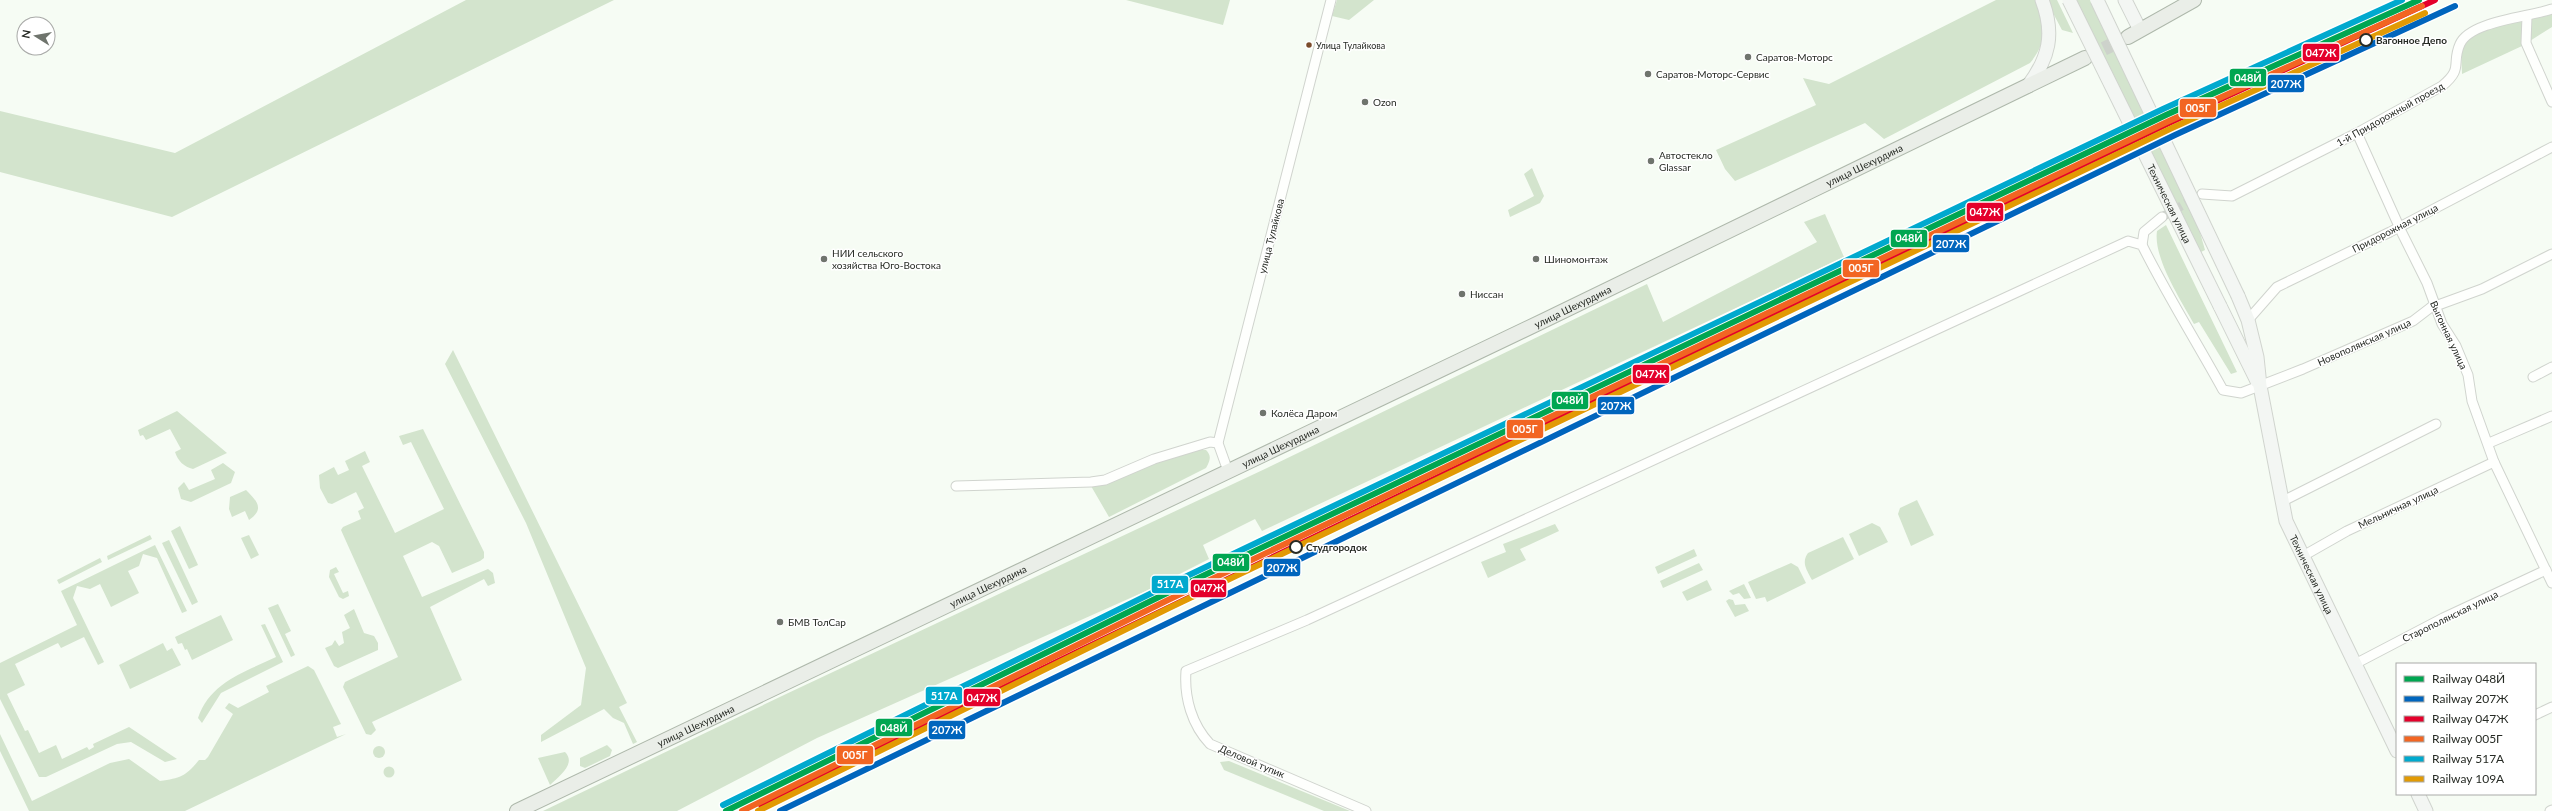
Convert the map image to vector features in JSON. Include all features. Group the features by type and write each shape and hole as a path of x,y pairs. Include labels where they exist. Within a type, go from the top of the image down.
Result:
{"main road":[{"path":"2028,86 2047,55 2049,24 2042,0"},
{"name":"Техническая улица","path":"2069,0 2260,386"},
{"name":"Техническая улица","path":"2097,0 2248,320 2257,357 2260,386 2281,502 2302,556 2396,749"},
{"path":"2125,0 2140,30"},
{"path":"2128,37 2194,0"},
{"name":"улица Шехурдина","path":"517,811 1228,471 2085,58"},
{"path":"2418,795 2426,811"}],"street":[{"name":"улица Тулайкова","path":"1218,443 1331,0"},
{"name":"1-й Придорожный проезд","path":"2202,194 2232,196 2357,134 2442,86 2452,78 2457,69 2460,43 2466,35 2498,20 2527,16 2552,9"},
{"path":"2527,16 2526,43 2552,102"},
{"name":"Выгонная улица","path":"2357,134 2436,306 2442,324 2456,346 2468,375 2472,401 2489,443 2494,462 2552,583"},
{"name":"Придорожная улица","path":"2248,320 2277,287 2552,147"},
{"path":"2142,245 2144,232 2162,217"},
{"name":"Деловой тупик","path":"1366,811 1210,744 1199,733 1194,721 1185,686 1186,671 1307,620 2128,240 2142,245"},
{"name":"Новополянская улица","path":"2142,245 2170,300 2183,317 2223,390 2241,393 2413,321 2436,306 2482,289 2552,254"},
{"path":"2533,377 2552,367"},
{"path":"2489,443 2552,416"},
{"path":"2281,502 2436,424"},
{"path":"956,486 1059,484 1098,481 1167,455 1210,442 1218,443 1228,471"},
{"name":"Мельничная улица","path":"2302,556 2347,531 2494,462"},
{"name":"Старополянская улица","path":"2355,664 2436,621 2546,570"},
{"path":"2536,715 2552,707"}],"green space":[{"path":"466,0 614,0 172,217 0,172 0,111 175,153"},
{"path":"1126,0 1230,0 1223,25"},
{"path":"1337,0 1374,0 1349,20 1332,16"},
{"path":"1996,0 2037,0 2042,17 2043,33 2040,48 2030,63 1884,139 1865,123 1735,181 1725,169 1716,150 1816,105 1803,78 1829,84"},
{"path":"2046,0 2057,0 2073,33 2062,30"},
{"path":"2076,0 2090,0 2197,222 2205,250 2201,252 2186,226"},
{"path":"2552,13 2552,27 2522,46 2462,74 2462,52 2464,46 2470,38 2491,27"},
{"path":"1532,168 1544,196 1540,203 1510,217 1508,210 1534,196 1524,174"},
{"path":"1825,214 1844,257 1262,531 1255,519 1203,545 1209,559 1146,591 817,738 677,811 543,811 784,695 1267,468 1647,284 1663,322 1817,242 1804,222"},
{"path":"2166,225 2237,372 2231,374 2199,322 2194,324 2169,279 2159,254 2157,242 2157,231"},
{"path":"453,350 627,703 619,707 637,742 633,744 624,723 613,718 604,709 541,742 541,735 581,705 586,668 526,523 445,364"},
{"path":"177,411 227,453 193,469 184,465 178,458 175,452 181,449 170,429 146,440 143,435 140,436 138,430"},
{"path":"423,429 484,552 484,558 452,573 439,546 432,542 403,556 422,597 488,569 493,573 495,583 488,586 484,579 430,607 462,680 372,722 376,730 371,735 366,734 343,687 345,682 398,657 341,530 343,527 361,519 358,511 364,508 356,492 332,504 328,503 320,488 319,475 334,467 338,475 349,470 345,461 365,451 370,462 362,466 395,533 444,509 411,442 403,445 399,436"},
{"path":"1194,450 1206,450 1208,452 1210,459 1206,468 1109,517 1091,486 1104,485 1147,464"},
{"path":"223,463 235,472 231,483 191,502 181,499 178,488 184,482 189,490 215,479 211,470"},
{"path":"246,490 258,505 257,512 249,520 245,511 232,517 229,509 230,497"},
{"path":"1917,500 1934,535 1911,546 1898,514 1900,508"},
{"path":"1872,523 1880,527 1888,542 1859,556 1849,534"},
{"path":"1555,524 1559,531 1520,549 1526,560 1488,578 1481,562 1506,552 1503,544"},
{"path":"180,526 198,565 189,569 171,531"},
{"path":"150,535 152,539 108,560 107,556"},
{"path":"249,535 259,555 251,559 241,538"},
{"path":"1843,537 1854,559 1812,580 1805,563 1808,553"},
{"path":"169,540 198,602 192,605 162,543"},
{"path":"155,545 187,611 182,613 157,558 143,554 139,566 128,571 139,593 111,607 100,584 90,589 77,586 73,598 104,662 98,665 84,637 61,648 58,643 15,664 25,685 7,694 25,731 28,730 39,753 56,745 62,759 87,747 89,750 94,747 93,744 129,727 177,759 165,762 131,742 117,744 46,777 39,777 0,699 0,663 77,625 61,591"},
{"path":"1694,549 1697,556 1658,574 1655,567"},
{"path":"100,558 102,562 59,584 57,580"},
{"path":"1699,563 1703,570 1663,588 1660,581"},
{"path":"1791,563 1798,567 1806,583 1767,602 1765,597 1756,599 1748,582"},
{"path":"336,567 339,572 334,574 343,593 348,591 349,596 343,599 339,597 329,577 330,570"},
{"path":"1707,580 1712,590 1687,601 1682,592"},
{"path":"1744,584 1751,598 1744,599 1739,593 1733,595 1729,591"},
{"path":"1729,599 1733,600 1735,605 1745,604 1749,611 1735,617 1726,601"},
{"path":"278,604 291,631 285,634 295,655 291,657 268,608"},
{"path":"354,609 364,633 374,636 378,643 378,650 338,668 334,666 325,648 332,645 335,640 339,646 344,643 342,632 350,628 344,615"},
{"path":"221,615 233,640 192,660 187,649 185,650 182,643 178,644 175,637"},
{"path":"265,624 283,662 221,693 202,723 198,718 211,695 241,673 276,657 261,625"},
{"path":"163,643 167,651 172,648 181,665 130,689 119,665"},
{"path":"308,666 314,670 341,724 333,727 337,737 346,734 185,811 29,811 0,751 0,734 32,801 110,763 129,759 160,781 173,779 186,773 199,760 205,760 208,757 233,714 225,708 229,703 238,708 269,692 266,686"},
{"path":"607,745 612,750 610,756 585,768 580,766 580,758"},
{"path":"377,746 381,746 385,752 381,758 377,758 373,754 373,750"},
{"path":"565,752 569,761 568,766 550,785 538,758"},
{"path":"1229,761 1350,811 1324,811 1224,770 1220,762"},
{"path":"389,766 393,768 395,772 393,776 389,778 385,776 383,772 385,768"}],"tunnel":[{"path":"2085,58 2128,37"},
{"path":"2162,217 2197,197"}],"rail line":[{"name":"517А","path":"723,805 1162,588 2163,109 2402,0"},
{"name":"048Й","path":"726,811 1165,594 2166,115 2419,0"},
{"name":"047Ж","path":"761,805 2169,123 2435,0"},
{"name":"005Г","path":"742,811 1168,600 2169,121 2422,6"},
{"name":"207Ж","path":"780,811 2175,135 2455,6"},
{"name":"109А","path":"758,811 1171,607 2172,128 2425,13"}],"place":[{"name":"Вагонное Депо","path":"2366,40"},
{"name":"Улица Тулайкова","path":"1309,45"},
{"name":"Саратов-Моторс","path":"1748,57"},
{"name":"Саратов-Моторс-Сервис","path":"1648,74"},
{"name":"Ozon","path":"1365,102"},
{"name":"Автостекло Glassar","path":"1651,161"},
{"name":"НИИ сельского хозяйства Юго-Востока","path":"824,259"},
{"name":"Шиномонтаж","path":"1536,259"},
{"name":"Ниссан","path":"1462,294"},
{"name":"Колёса Даром","path":"1263,413"},
{"name":"Студгородок","path":"1296,547"},
{"name":"БМВ ТолСар","path":"780,622"}]}
